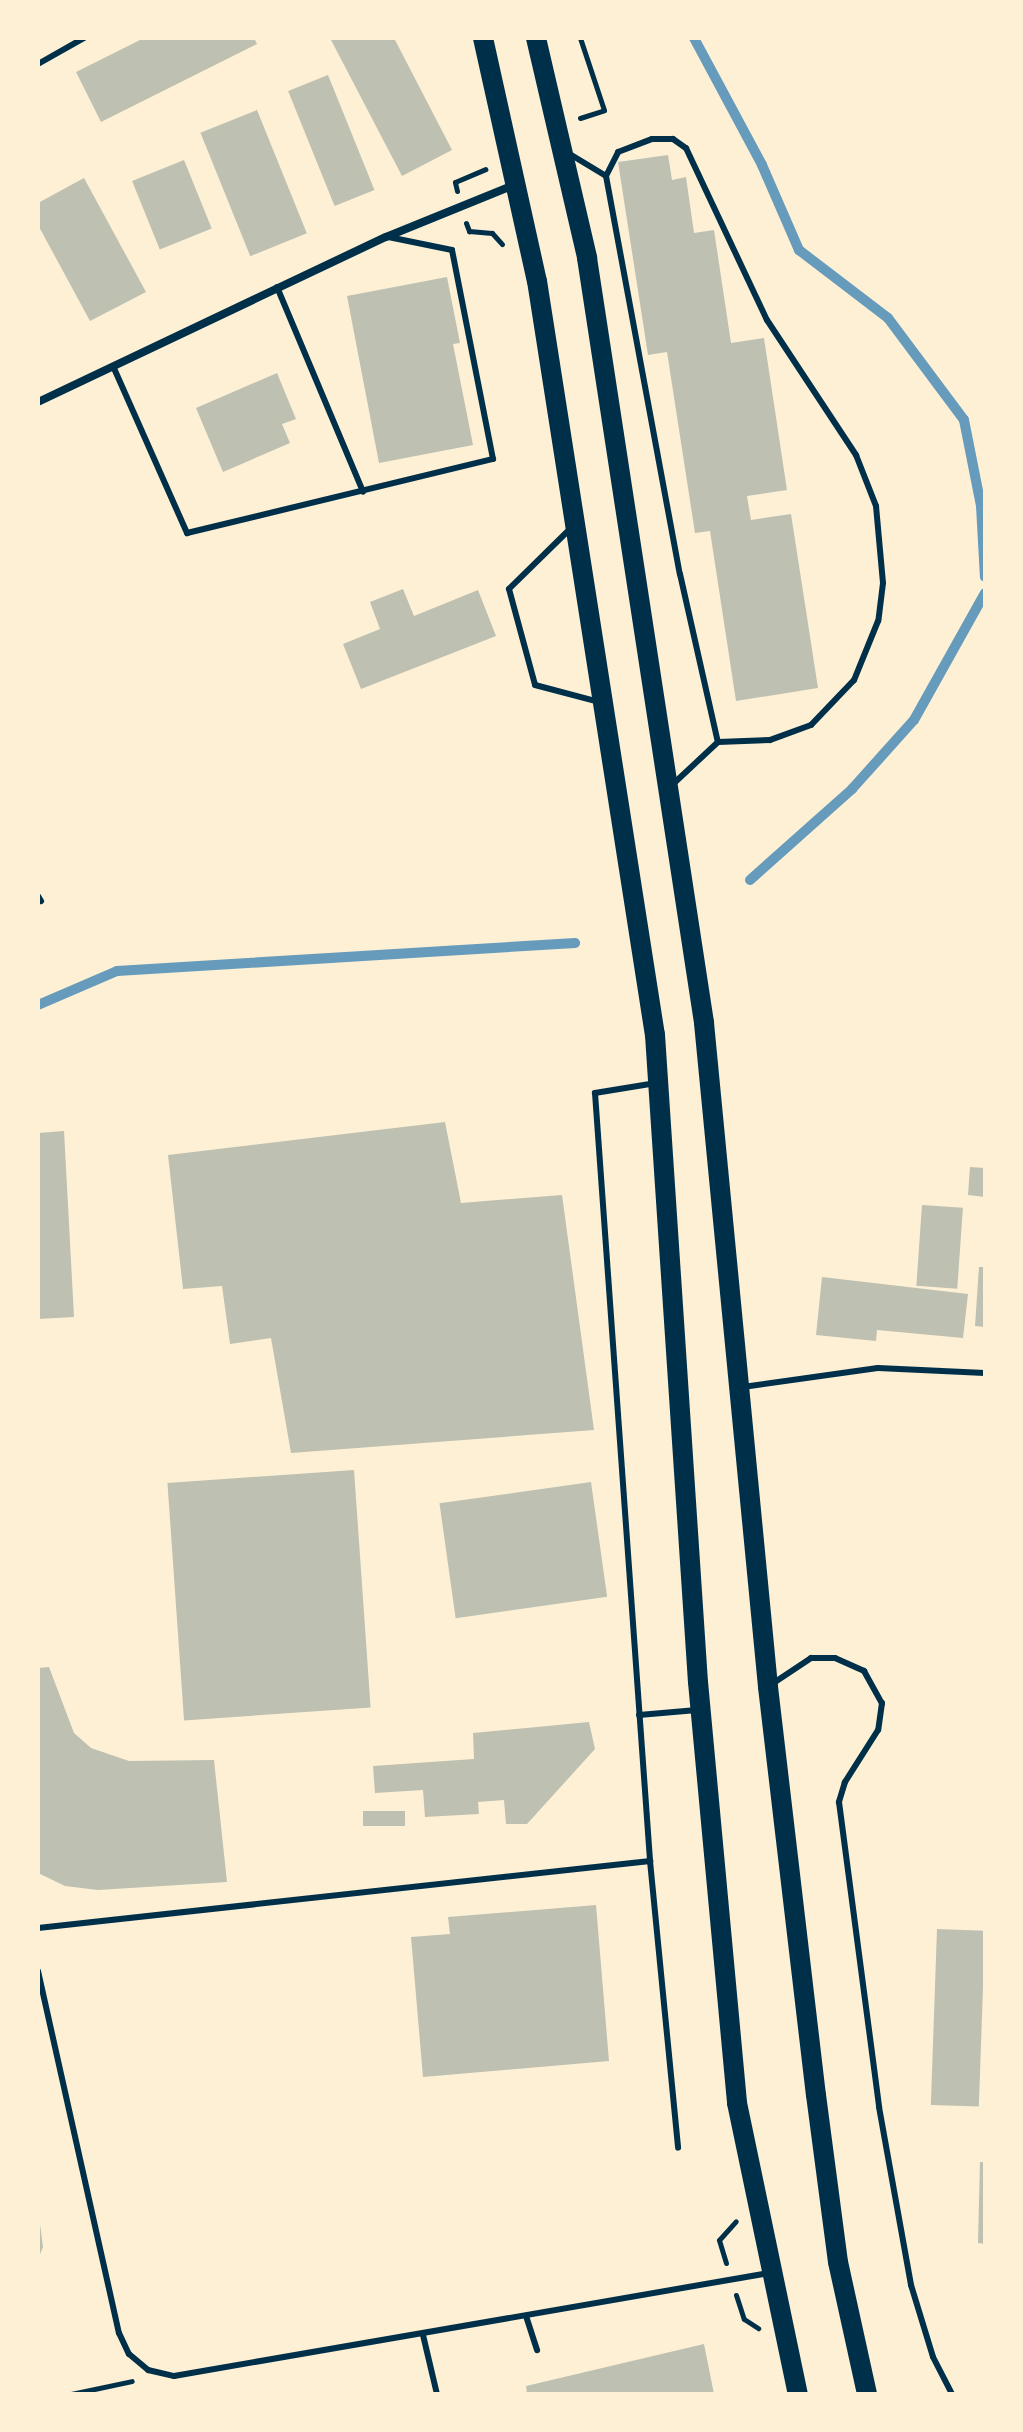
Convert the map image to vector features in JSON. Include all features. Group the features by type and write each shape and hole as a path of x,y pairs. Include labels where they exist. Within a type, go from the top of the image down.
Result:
{"main road":[{"path":"483,38 537,281 606,704 658,1082 701,1710 737,2103 769,2273 798,2394"},
{"path":"536,38 589,271 704,1023 768,1687 838,2262 867,2394"}],"street":[{"path":"39,399 386,237 514,185"}],"lane":[{"path":"38,64 84,38"},
{"path":"668,789 718,742 770,740 811,725 854,680 878,621 883,583 876,506 856,455 767,320 686,148 673,139 652,139 618,152 606,176 680,574 718,742"},
{"path":"562,149 606,176"},
{"path":"113,366 187,533 493,459 452,250 386,237"},
{"path":"277,287 363,492"},
{"path":"576,521 509,589 535,685 606,704"},
{"path":"658,1082 595,1093 650,1861 678,2148"},
{"path":"739,1388 878,1368 985,1373"},
{"path":"768,1687 790,1668 823,1656 864,1671 882,1703 878,1730 845,1782 839,1802 879,2107 911,2285 933,2357 952,2394"},
{"path":"639,1715 701,1710"},
{"path":"38,1928 650,1861"},
{"path":"38,1971 119,2333 137,2363 160,2375 423,2335 769,2273"},
{"path":"526,2316 537,2350"},
{"path":"423,2335 437,2394"}],"path":[{"path":"556,125 604,110 580,38"},
{"path":"490,158 485,170 455,182 460,205 469,231 492,233 511,252"},
{"path":"71,2394 160,2375"}],"building":[{"path":"144,38 254,38 257,44 101,122 76,72"},
{"path":"330,38 394,38 452,150 402,176"},
{"path":"328,75 374,190 335,206 288,91"},
{"path":"257,110 307,233 250,256 200,133"},
{"path":"668,155 672,180 686,177 694,233 714,230 731,343 764,338 787,490 747,496 751,520 791,514 818,688 736,701 710,531 695,533 667,352 648,355 618,162"},
{"path":"184,160 212,229 160,250 132,181"},
{"path":"84,178 146,292 90,321 38,225 38,203"},
{"path":"447,277 460,343 453,344 473,445 379,463 347,296"},
{"path":"277,373 296,419 282,424 290,443 223,472 196,408"},
{"path":"403,589 414,616 478,590 496,636 361,689 343,644 380,629 370,602"},
{"path":"445,1122 461,1203 562,1195 594,1430 291,1453 271,1338 230,1344 222,1286 183,1289 168,1155"},
{"path":"64,1131 74,1317 38,1319 38,1133"},
{"path":"970,1167 985,1168 985,1197 968,1195"},
{"path":"922,1205 963,1208 957,1289 916,1286"},
{"path":"979,1267 985,1267 985,1327 975,1326"},
{"path":"822,1277 968,1294 963,1338 877,1330 876,1341 816,1335"},
{"path":"354,1470 371,1707 184,1720 167,1483"},
{"path":"591,1482 607,1597 456,1618 439,1503"},
{"path":"49,1667 74,1733 91,1748 129,1761 214,1760 227,1882 98,1890 65,1886 38,1873 38,1668"},
{"path":"589,1722 595,1749 527,1824 506,1824 504,1800 478,1802 479,1814 425,1817 423,1790 375,1793 373,1766 474,1759 473,1733"},
{"path":"363,1811 405,1811 405,1826 363,1826"},
{"path":"596,1905 609,2061 423,2077 411,1937 450,1934 448,1917"},
{"path":"937,1929 985,1931 979,2107 931,2105"},
{"path":"980,2162 985,2162 985,2244 978,2243"},
{"path":"38,2225 43,2247 38,2259"},
{"path":"704,2344 714,2394 527,2394 526,2386"}],"waterway":[{"path":"694,38 762,165 799,250 888,318 964,420 981,506 985,577"},
{"path":"750,880 852,789 914,720 985,593"},
{"path":"38,1005 117,971 575,943"}]}
